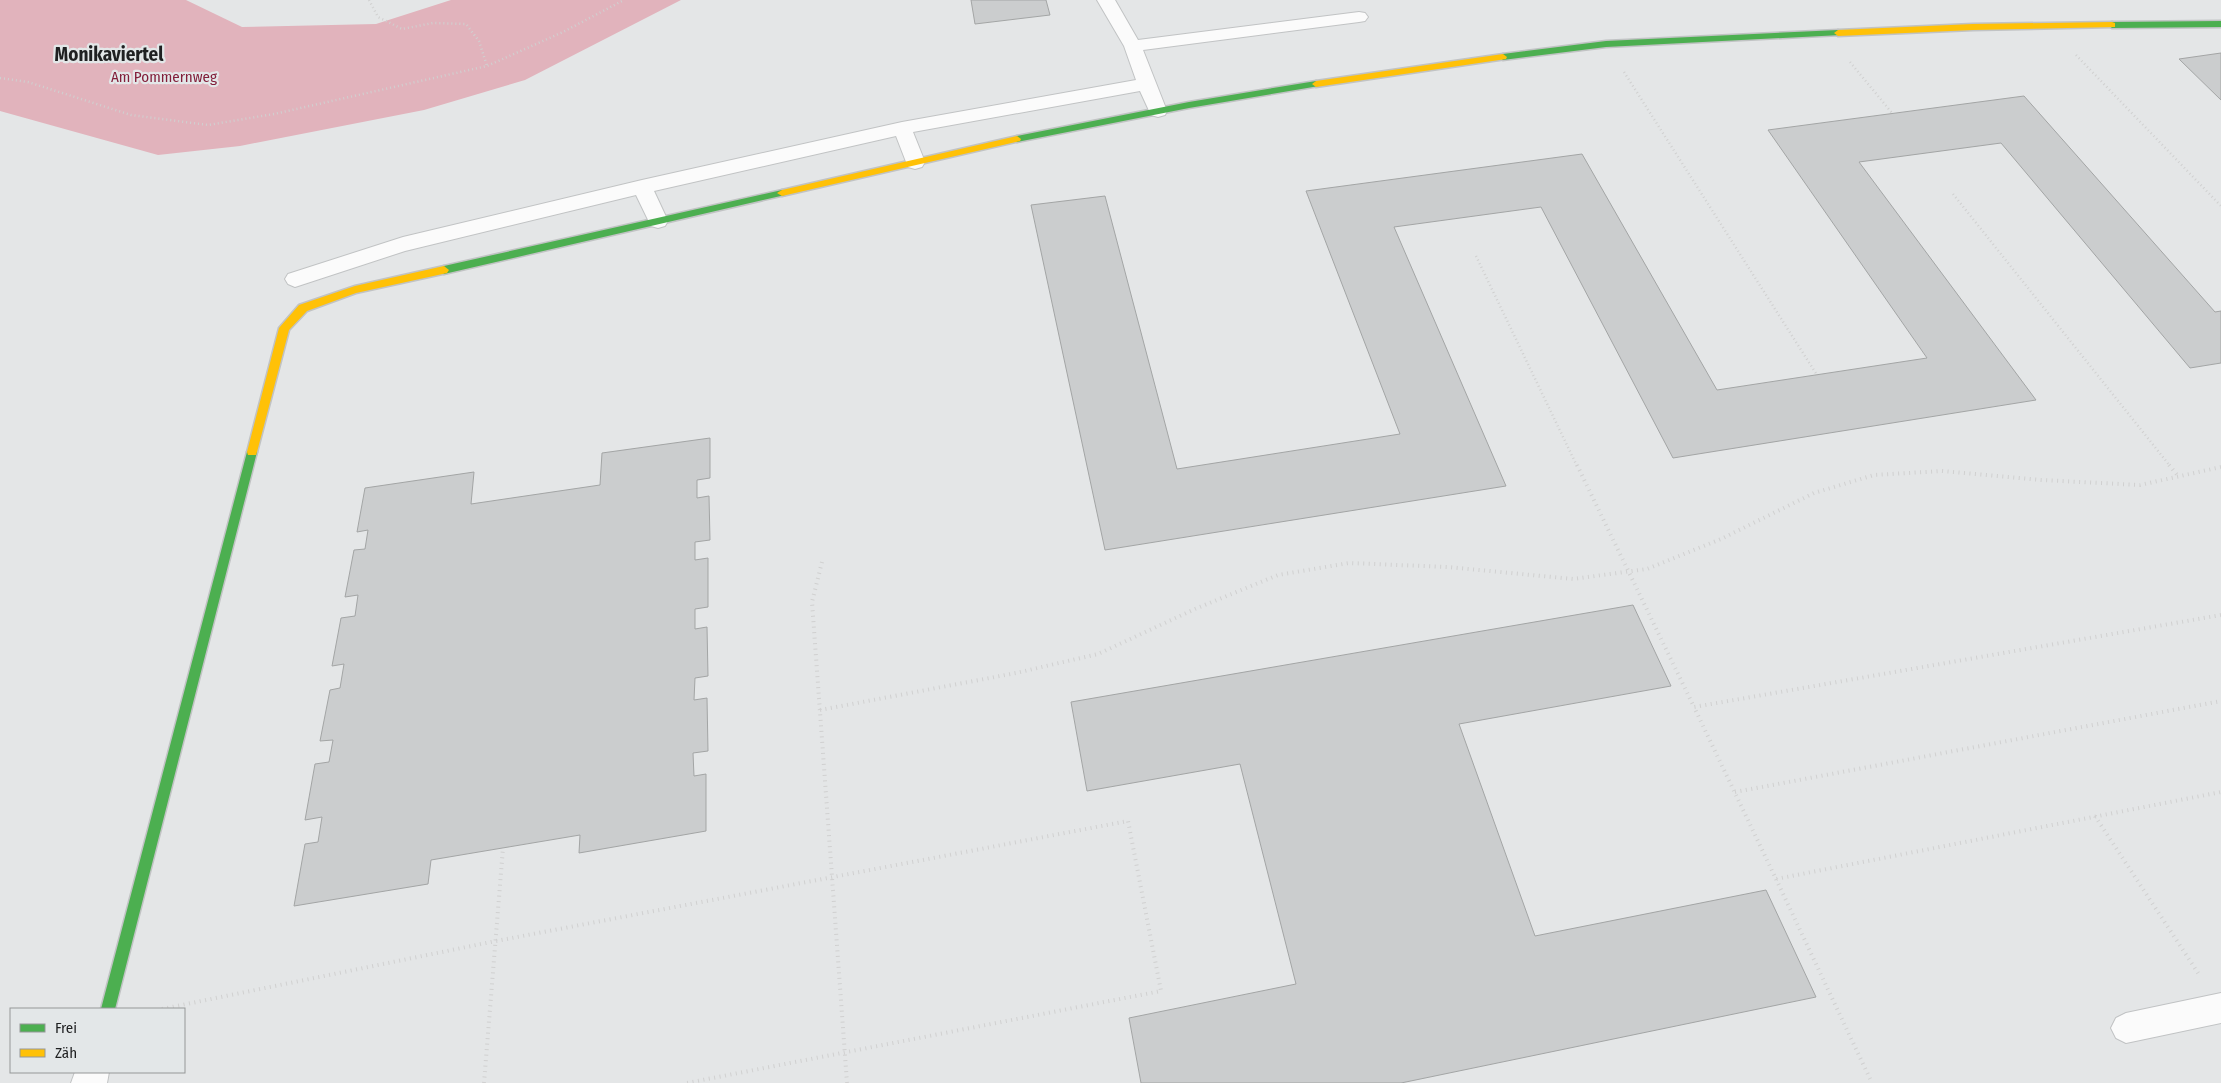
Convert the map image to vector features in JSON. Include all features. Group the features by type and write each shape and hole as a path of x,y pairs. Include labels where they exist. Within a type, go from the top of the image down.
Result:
{"street":[{"path":"108,1008 284,328 302,308 355,290 1058,130 1370,75 1606,44 1826,33 2048,26 2221,24"}],"lane":[{"path":"1106,0 1133,46 1146,84 1158,111"},
{"path":"1133,46 1359,17"},
{"path":"295,279 403,244 642,187 902,128 1146,84"},
{"path":"902,128 915,162"},
{"path":"642,187 658,221"},
{"path":"2126,1028 2221,1008"}],"path":[{"path":"369,0 378,16 402,29 433,22 466,24 479,41 487,66"},
{"path":"0,78 28,82 131,115 208,125 274,114 487,66 563,32 624,0"},
{"path":"2048,26 2221,206"},
{"path":"1826,33 1892,113"},
{"path":"1606,44 1817,375"},
{"path":"1953,194 2179,477"},
{"path":"1476,256 1735,792 1872,1083"},
{"path":"820,710 1016,674 1098,654 1195,609 1278,575 1350,563 1448,566 1573,579 1647,570 1721,539 1814,493 1874,475 1942,471 2041,480 2140,485 2221,467"},
{"path":"822,562 812,602 846,1083"},
{"path":"1694,707 2221,615"},
{"path":"1735,792 2221,701"},
{"path":"1776,879 2221,792"},
{"path":"2095,816 2205,983"},
{"path":"167,1008 496,941 1128,821 1161,991 687,1083"},
{"path":"484,1083 502,848"}],"green space":[{"name":"Am Pommernweg","path":"0,0 186,0 242,27 376,24 451,0 681,0 525,80 424,110 240,146 158,155 0,111"}],"building":[{"path":"971,0 1046,0 1050,15 975,24"},
{"path":"2221,53 2221,100 2179,59"},
{"path":"2024,96 2215,312 2221,311 2221,363 2190,368 2001,143 1859,162 2036,400 1673,458 1541,207 1394,227 1506,486 1105,550 1031,205 1105,196 1177,469 1400,434 1306,191 1582,154 1717,390 1927,358 1768,130"},
{"path":"710,438 710,478 697,480 697,498 709,496 710,540 695,542 695,560 708,558 708,607 695,609 695,629 707,627 708,676 695,678 694,700 707,698 708,751 693,753 694,776 706,774 706,831 579,853 580,835 431,860 428,884 294,906 305,844 318,842 322,817 305,820 315,764 329,762 333,740 320,741 330,690 340,688 344,664 332,666 341,618 355,616 358,595 345,597 354,550 365,549 368,530 357,532 365,488 474,472 471,504 600,485 602,453"},
{"path":"1633,605 1671,686 1459,724 1535,936 1766,890 1816,997 1401,1083 1141,1083 1129,1018 1296,984 1240,764 1087,791 1071,702"}],"traffic: fast":[{"path":"2112,25 2221,24"},
{"path":"1503,57 1606,44 1838,33"},
{"path":"1017,139 1189,105 1316,84"},
{"path":"444,270 782,193"},
{"path":"108,1008 252,452"}],"traffic: slow":[{"path":"1838,33 1973,27 2112,25"},
{"path":"1316,84 1503,57"},
{"path":"782,193 1017,139"},
{"path":"252,452 284,328 303,308 355,290 444,270"}],"district":[{"name":"Monikaviertel","path":"109,54"}]}
